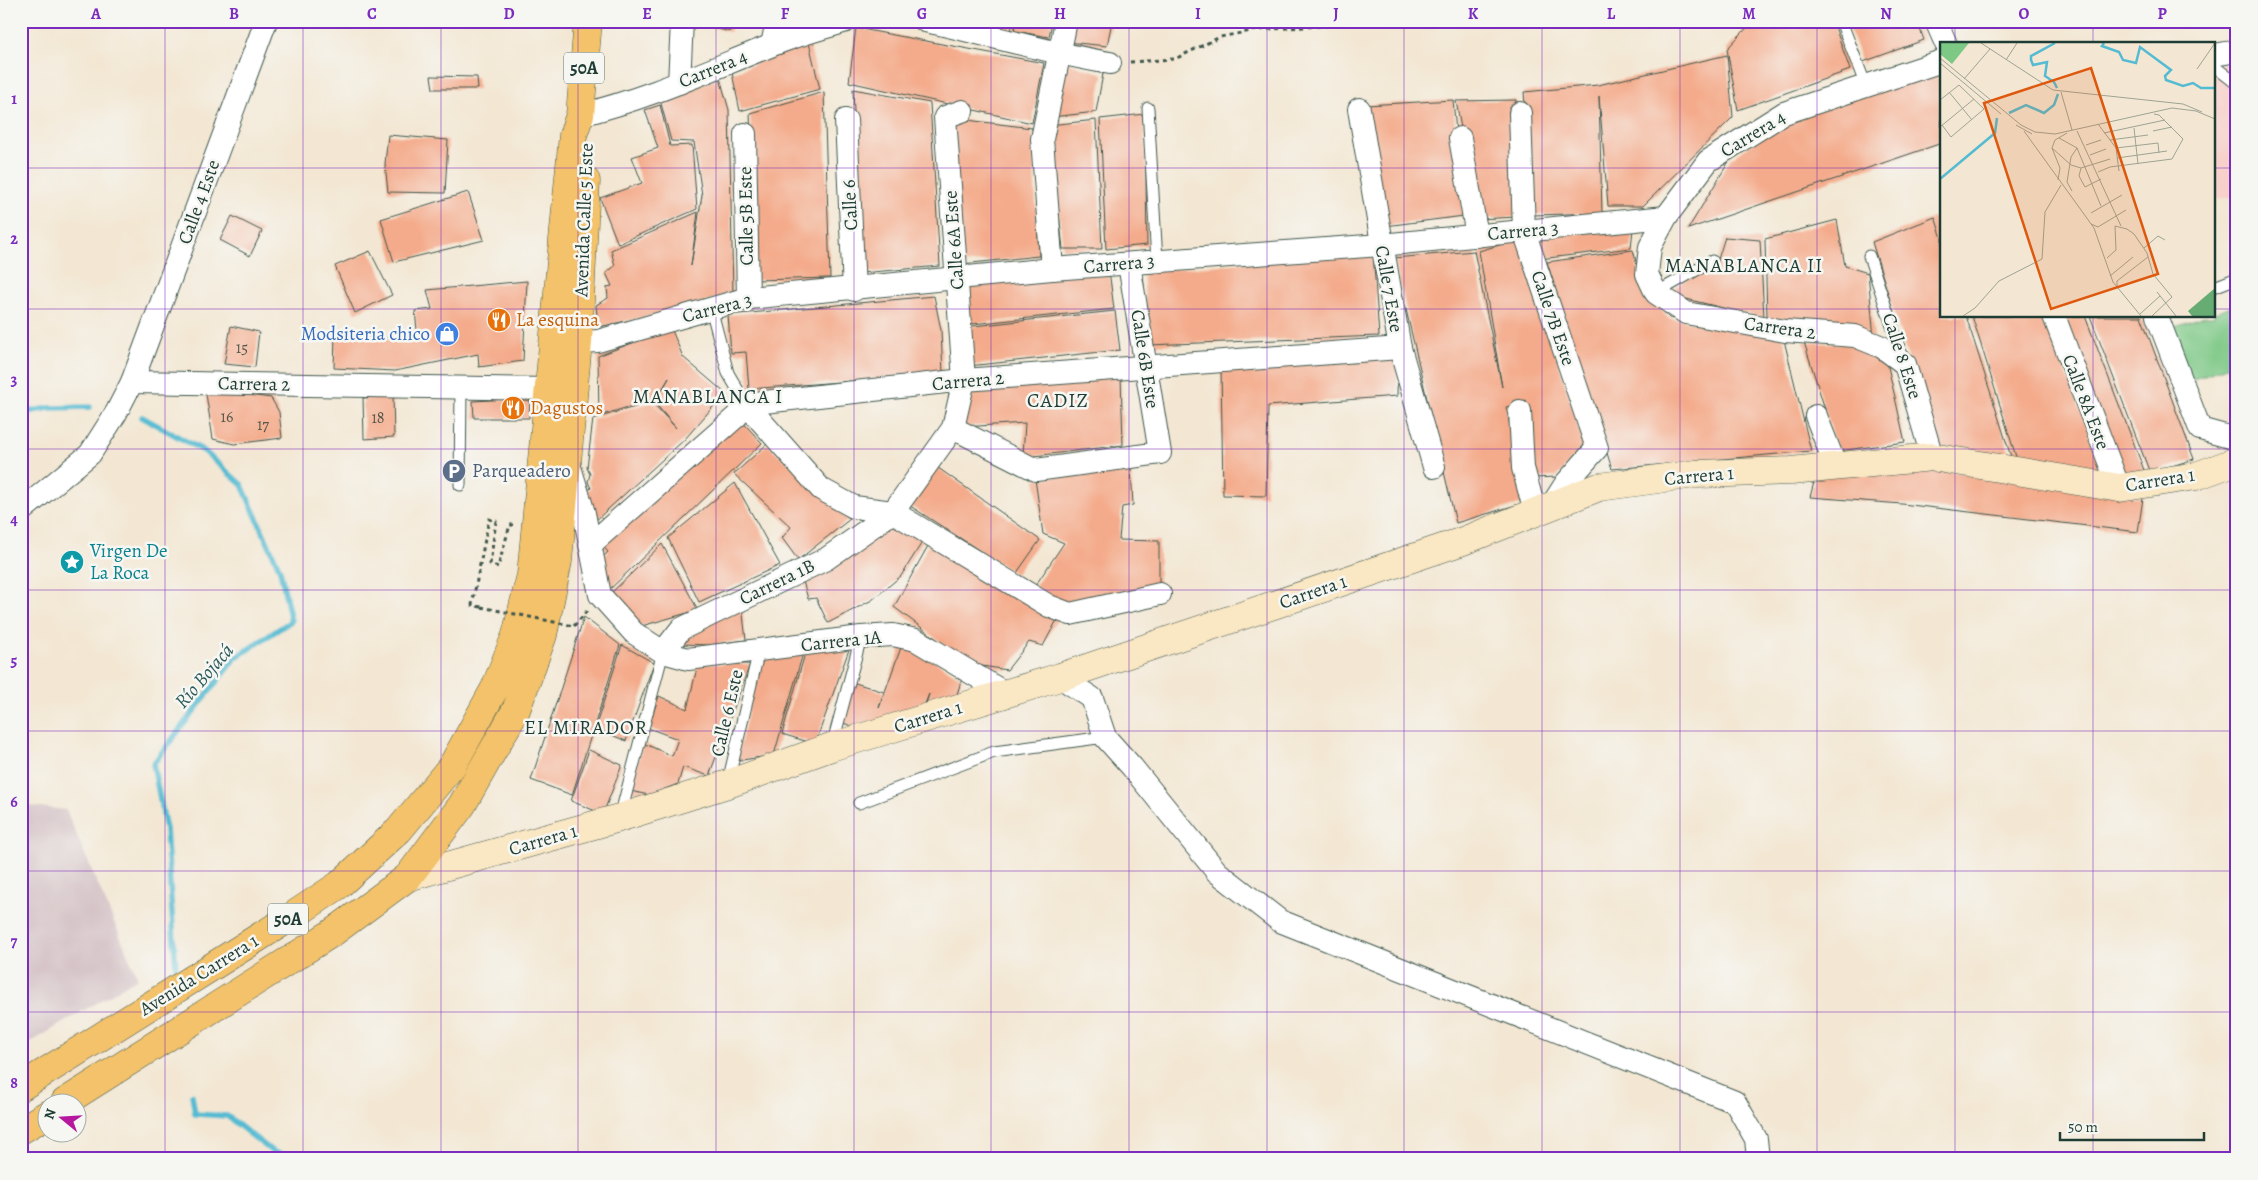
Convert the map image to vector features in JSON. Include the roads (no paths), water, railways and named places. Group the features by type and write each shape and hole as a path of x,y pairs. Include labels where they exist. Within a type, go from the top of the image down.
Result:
{"main road":[{"name":"Avenida Calle 5 Este","path":"495,688 518,626 531,575 573,135 580,115 588,21"},
{"name":"Avenida Calle 5 Este","path":"516,710 544,634 558,561 578,342 588,136 580,115"},
{"name":"Avenida Carrera 1","path":"21,1086 283,922 338,885 400,830 446,773 495,688"},
{"name":"Avenida Carrera 1","path":"81,1092 332,933 408,877 462,805 516,710"},
{"path":"21,1130 38,1120"}],"street":[{"name":"Calle 4 Este","path":"132,382 266,21"},
{"path":"679,83 682,21"},
{"path":"772,45 777,21"},
{"name":"Carrera 4","path":"580,115 679,83 772,45 846,21"},
{"path":"925,21 972,26 1060,55 1110,63"},
{"path":"1052,269 1042,139 1066,21"},
{"path":"1936,21 1945,42"},
{"path":"2216,55 2237,51"},
{"name":"Carrera 4","path":"1656,292 1647,274 1650,247 1666,217 1708,161 1784,113 1940,62"},
{"name":"Calle 7 Este","path":"1359,109 1400,348 1434,467"},
{"name":"Calle 6A Este","path":"962,111 945,118 964,380"},
{"name":"Calle 7B Este","path":"1520,113 1524,231 1597,448 1544,508"},
{"name":"Calle 6","path":"846,120 854,290"},
{"name":"Calle 5B Este","path":"745,134 748,298"},
{"path":"1460,138 1477,236"},
{"name":"Carrera 3","path":"578,342 598,341 748,298 854,290 1157,260 1381,245 1666,217"},
{"name":"Calle 6B Este","path":"953,428 1036,470 1160,453 1148,367 1129,264"},
{"name":"Carrera 2","path":"1656,292 1686,313 1785,331 1856,336 1882,347 1905,364"},
{"name":"Calle 8A Este","path":"2055,318 2119,488"},
{"path":"2158,318 2200,429 2229,437 2237,436"},
{"name":"Carrera 2","path":"746,404 964,380 1400,348"},
{"name":"Calle 8 Este","path":"1905,364 1932,457"},
{"name":"Carrera 1B","path":"663,652 681,629 826,559 893,512 953,428 964,380"},
{"name":"Carrera 2","path":"132,382 548,389"},
{"path":"21,511 90,454 116,413 132,382"},
{"path":"590,545 737,416 746,404 821,489 854,507 893,512 1049,606 1070,614 1160,594"},
{"path":"1520,412 1522,468 1544,508"},
{"path":"1816,416 1836,467"},
{"name":"Carrera 1","path":"408,877 619,818 728,784 831,747 1060,677 1463,541 1599,488 1686,475 1791,471 1932,457 2119,488 2196,476 2237,461"},
{"name":"Carrera 1A","path":"568,458 584,513 600,594 634,633 663,652 688,659 861,637 893,635 916,640 1005,693"},
{"path":"1060,677 1092,698 1105,737 1132,767 1217,872 1280,921 1735,1102 1756,1139 1758,1159"}],"lane":[{"path":"1841,21 1866,86"},
{"path":"2216,68 2237,84"},
{"path":"1148,108 1157,260"},
{"name":"Calle 8 Este","path":"1869,256 1905,364"},
{"path":"1656,292 1712,261"},
{"path":"2216,286 2237,278"},
{"path":"711,308 728,373 746,404"},
{"path":"460,485 461,388"},
{"path":"831,747 861,637"},
{"name":"Calle 6 Este","path":"728,784 759,650"},
{"path":"619,818 663,652"},
{"path":"858,803 994,752 1105,737"}],"waterway":[{"name":"Río Bojacá","path":"21,413 49,408 90,407"},
{"name":"Río Bojacá","path":"142,417 204,451 242,485 280,570 291,621 235,658 153,764 166,829 176,969"},
{"name":"Río Bojacá","path":"192,1095 195,1114 227,1116 273,1152 300,1159"}],"place":[{"name":"La esquina","path":"499,320"},
{"name":"Modsiteria chico","path":"447,334"},
{"name":"Dagustos","path":"513,408"},
{"name":"Parqueadero","path":"454,471"},
{"name":"Virgen De La Roca","path":"72,562"}],"district":[{"name":"MANABLANCA II","path":"1744,265"},
{"name":"MANABLANCA I","path":"708,396"},
{"name":"CADIZ","path":"1058,400"},
{"name":"EL MIRADOR","path":"586,727"}]}
